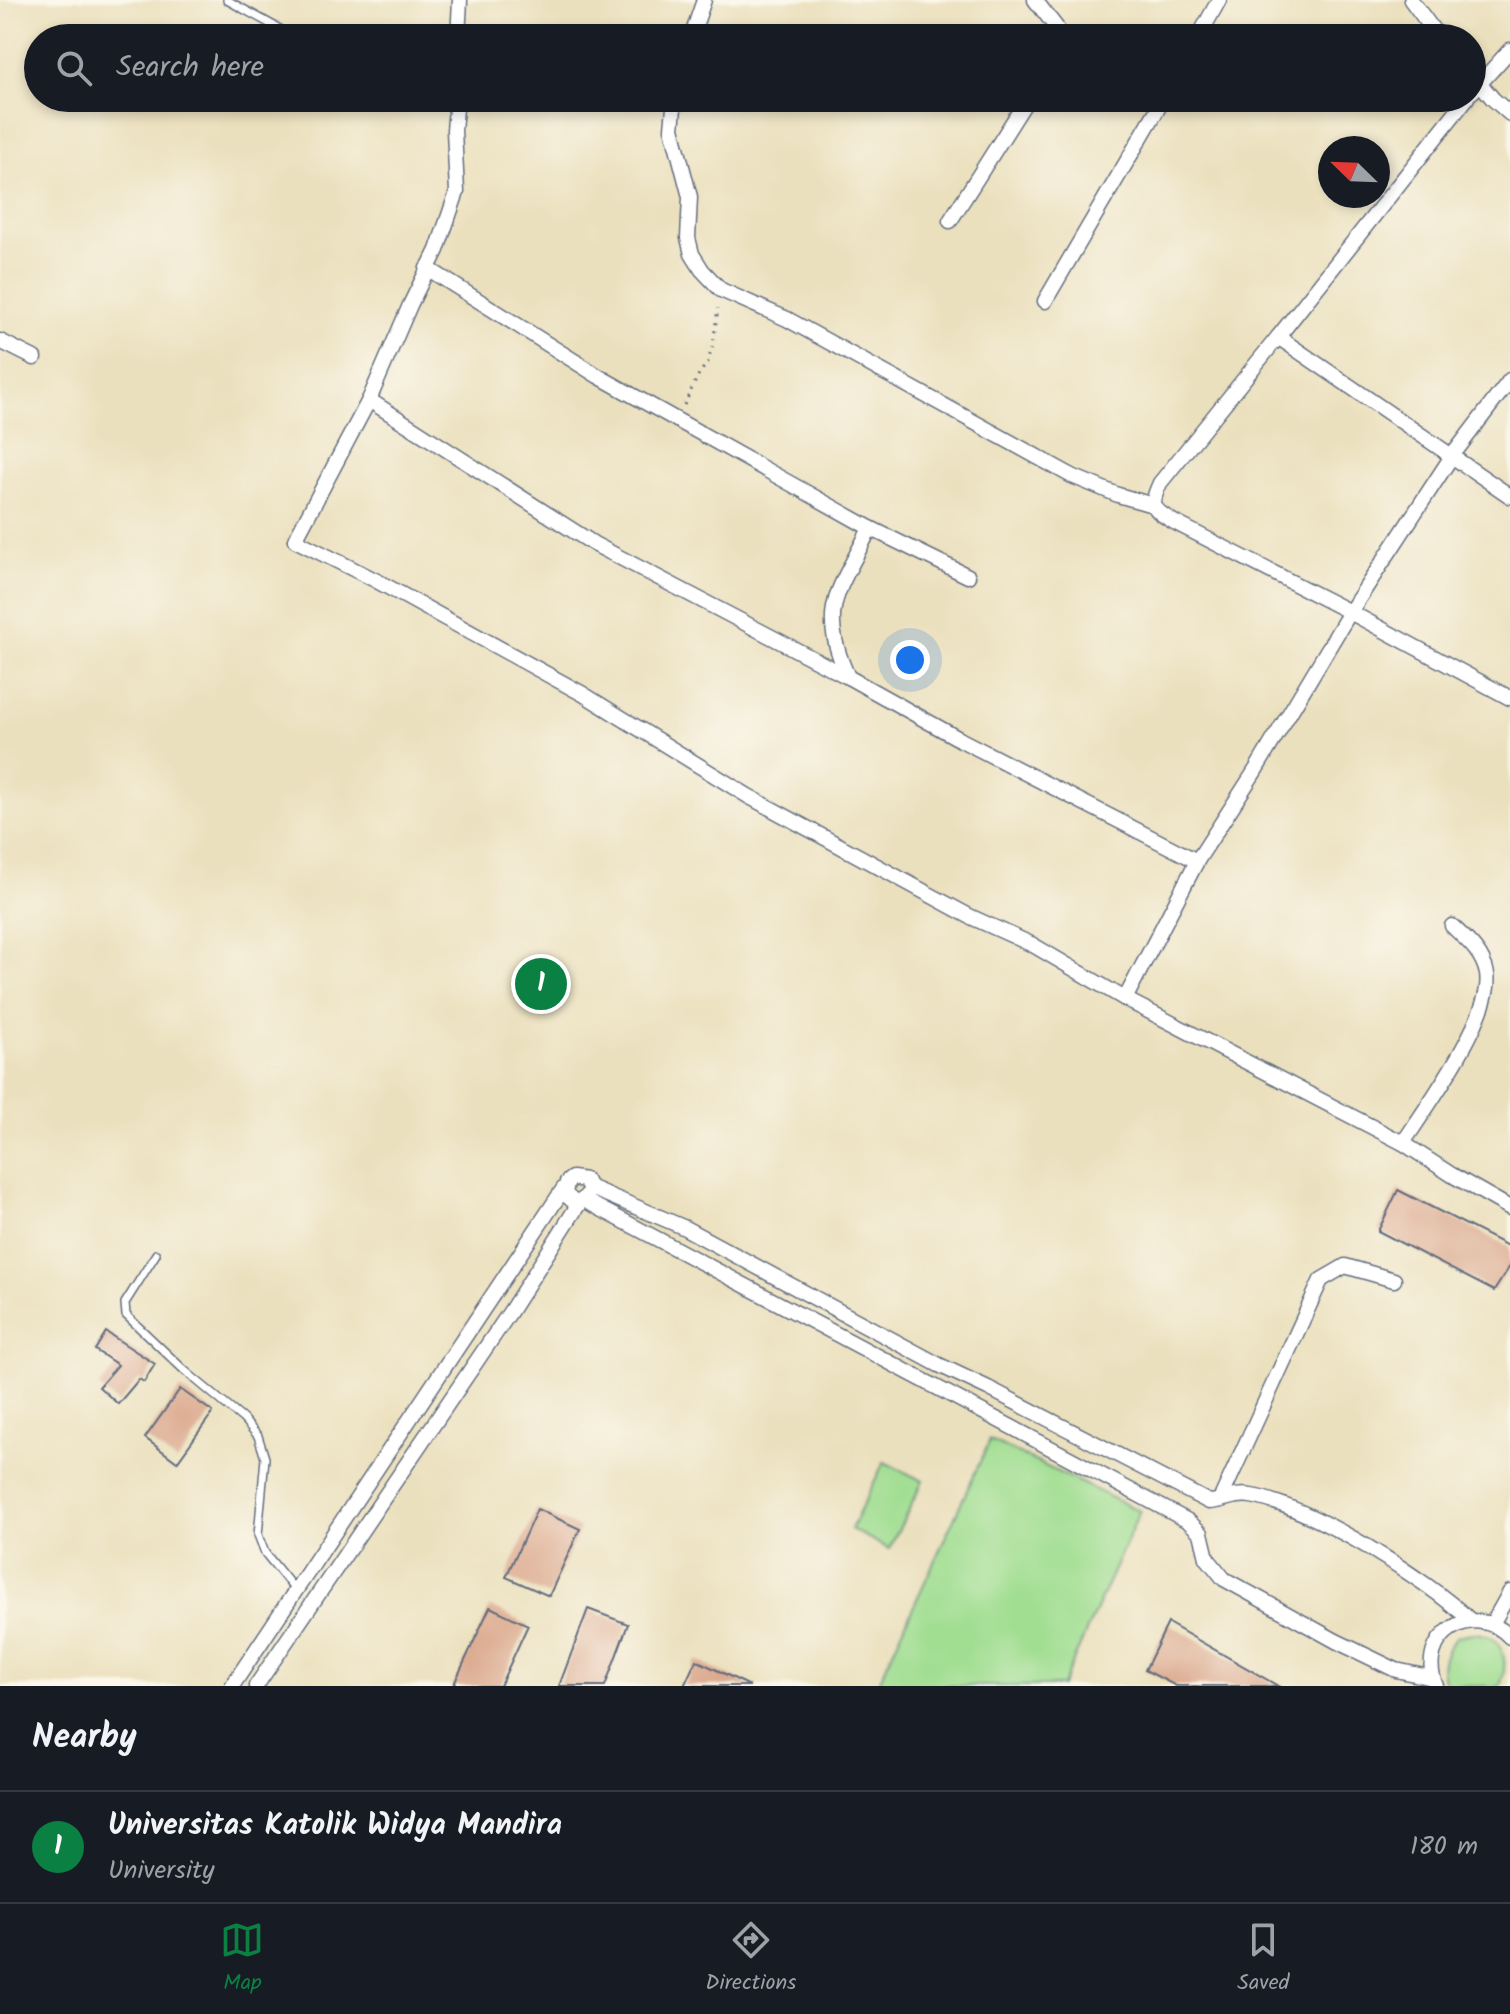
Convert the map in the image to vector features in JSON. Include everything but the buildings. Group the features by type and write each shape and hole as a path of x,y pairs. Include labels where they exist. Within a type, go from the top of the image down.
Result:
{"street":[{"path":"459,24 460,0"},
{"path":"696,24 704,0"},
{"path":"1035,0 1054,24"},
{"path":"1206,24 1219,0"},
{"path":"1411,0 1429,24"},
{"path":"1486,73 1510,50"},
{"path":"1486,93 1510,114"},
{"path":"456,112 457,192 437,250 369,400 295,540 583,694 748,796 969,916 1033,945 1125,999 1403,1143 1510,1208"},
{"path":"674,112 672,128 690,197 688,238 692,254 721,290 787,319 1072,476 1153,505"},
{"path":"950,221 1019,112"},
{"path":"1045,301 1156,112"},
{"path":"1456,112 1160,483 1153,497 1153,505 1159,513 1174,522 1510,698"},
{"path":"427,268 598,376 870,528 968,576"},
{"path":"1278,337 1510,496"},
{"path":"0,341 34,358"},
{"path":"1125,999 1197,861 1350,612 1452,456 1510,380"},
{"path":"369,400 594,544 961,740 1197,861"},
{"path":"848,677 833,638 833,602 870,528"},
{"path":"1403,1143 1448,1073 1483,1009 1488,990 1487,974 1477,950 1452,926"},
{"path":"232,1686 564,1188 572,1178 585,1180 584,1196 510,1312 256,1686"},
{"path":"564,1188 569,1199 584,1196 683,1227 739,1260 939,1365 1209,1502 1243,1495 1285,1505 1400,1568 1447,1598 1471,1621"},
{"path":"584,1196 1188,1521 1201,1533 1207,1558 1224,1579 1336,1641 1396,1670 1434,1682 1431,1667 1436,1645 1451,1628 1471,1621 1492,1624 1510,1637"},
{"path":"1220,1500 1321,1280 1345,1266 1394,1280"},
{"path":"352,1503 369,1517"},
{"path":"1492,1624 1510,1592"}],"lane":[{"path":"227,0 271,24"},
{"path":"156,1254 125,1303 126,1315 258,1436 265,1458 258,1535 265,1553 295,1590"}],"path":[{"path":"676,418 708,362 721,290"}],"green space":[{"path":"990,1440 1140,1511 1062,1686 877,1686"},
{"path":"884,1462 923,1481 889,1549 851,1529"},
{"path":"1472,1633 1491,1638 1501,1650 1504,1666 1500,1686 1447,1686 1442,1666 1445,1653 1457,1636"}],"place":[{"name":"Universitas Katolik Widya Mandira","path":"541,984"}]}
